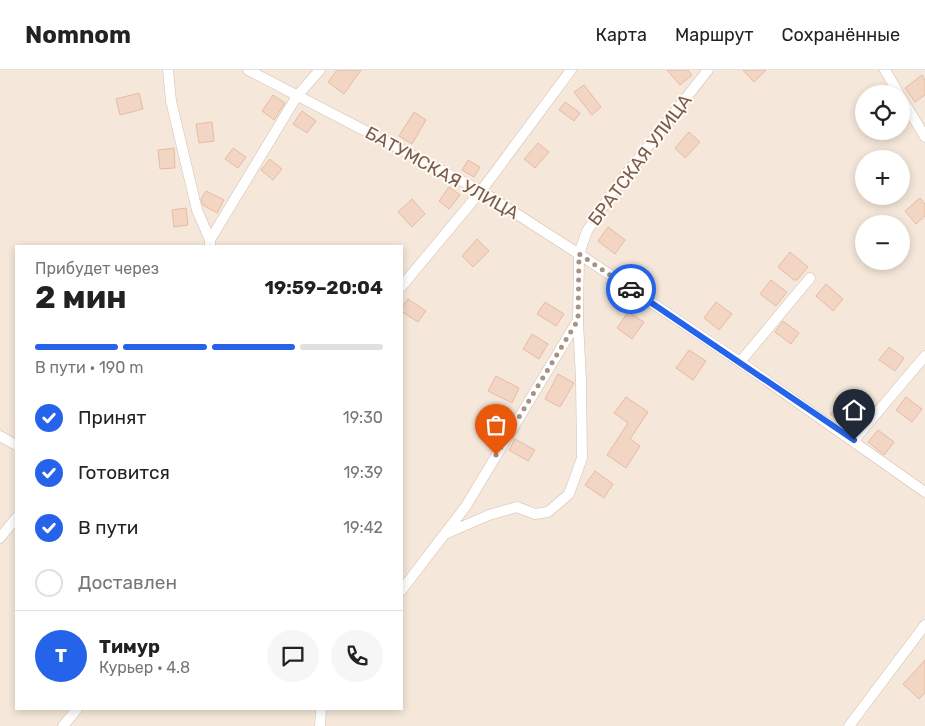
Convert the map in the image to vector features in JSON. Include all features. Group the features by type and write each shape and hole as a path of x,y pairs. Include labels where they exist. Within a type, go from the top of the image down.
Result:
{"street":[{"path":"168,70 171,101 197,210 210,243"},
{"name":"БАТУМСКАЯ УЛИЦА","path":"248,70 481,191 740,362 854,440 925,492"},
{"path":"210,243 297,96 320,70"},
{"path":"403,285 481,191 571,70"},
{"name":"БРАТСКАЯ УЛИЦА","path":"444,534 489,515 517,507 535,514 548,512 569,494 582,458 578,320 579,254 587,231 616,187 708,70"},
{"path":"885,70 894,85"},
{"path":"910,112 925,137"},
{"path":"740,362 810,278"},
{"path":"403,588 466,506 578,320"},
{"path":"854,440 925,356"},
{"path":"0,436 15,444"},
{"path":"0,538 15,519"},
{"path":"850,726 925,625"},
{"path":"64,726 76,710"},
{"path":"320,726 321,710"}],"shaded area":[{"path":"0,70 925,70 925,726 0,726"}],"building":[{"path":"337,70 361,70 344,94 328,82"},
{"path":"667,70 688,70 692,75 680,85"},
{"path":"743,70 766,70 754,82"},
{"path":"922,75 925,80 925,95 915,102 910,95 909,85"},
{"path":"584,85 601,107 592,115 574,92"},
{"path":"139,93 143,109 120,115 116,99"},
{"path":"273,95 285,103 274,120 262,111"},
{"path":"565,102 580,113 574,121 559,110"},
{"path":"302,111 316,121 307,133 293,124"},
{"path":"414,112 426,120 412,144 399,136"},
{"path":"212,122 214,141 199,143 196,124"},
{"path":"689,132 700,142 685,158 675,148"},
{"path":"538,143 549,152 535,168 524,159"},
{"path":"174,148 175,168 160,169 158,150"},
{"path":"233,148 246,157 238,168 225,159"},
{"path":"270,159 282,169 273,180 261,170"},
{"path":"468,160 480,167 474,177 462,170"},
{"path":"449,187 460,195 449,209 439,201"},
{"path":"206,191 224,200 217,213 203,205 201,199"},
{"path":"920,198 925,204 925,216 916,224 905,211"},
{"path":"412,199 425,214 412,227 398,212"},
{"path":"186,208 188,225 174,227 172,210"},
{"path":"608,227 625,240 615,254 598,241"},
{"path":"477,239 489,251 473,267 462,256"},
{"path":"790,252 808,267 797,280 794,280 778,267"},
{"path":"771,280 787,292 776,306 760,294"},
{"path":"826,284 843,299 833,311 816,296"},
{"path":"408,299 426,311 418,322 403,312 403,305"},
{"path":"545,302 564,314 556,326 537,314"},
{"path":"716,302 732,314 719,330 704,318"},
{"path":"628,312 644,322 632,339 617,328"},
{"path":"783,321 799,333 791,344 775,332"},
{"path":"532,334 548,344 539,359 523,349"},
{"path":"889,347 904,358 895,371 879,360"},
{"path":"689,350 706,361 693,380 676,368"},
{"path":"558,374 574,383 560,407 545,399"},
{"path":"496,376 519,388 512,403 488,391"},
{"path":"626,397 648,412 630,439 640,446 626,468 607,455 628,423 614,413"},
{"path":"906,397 922,409 912,422 896,410"},
{"path":"841,401 861,416 850,430 830,414"},
{"path":"878,430 894,442 884,455 868,442"},
{"path":"515,439 535,450 528,461 509,450"},
{"path":"595,471 613,484 604,498 585,485"},
{"path":"925,660 925,693 919,699 903,684"}],"way so far":[{"path":"496,455 578,320 579,254 631,289"}],"route":[{"path":"631,289 854,440"}]}
